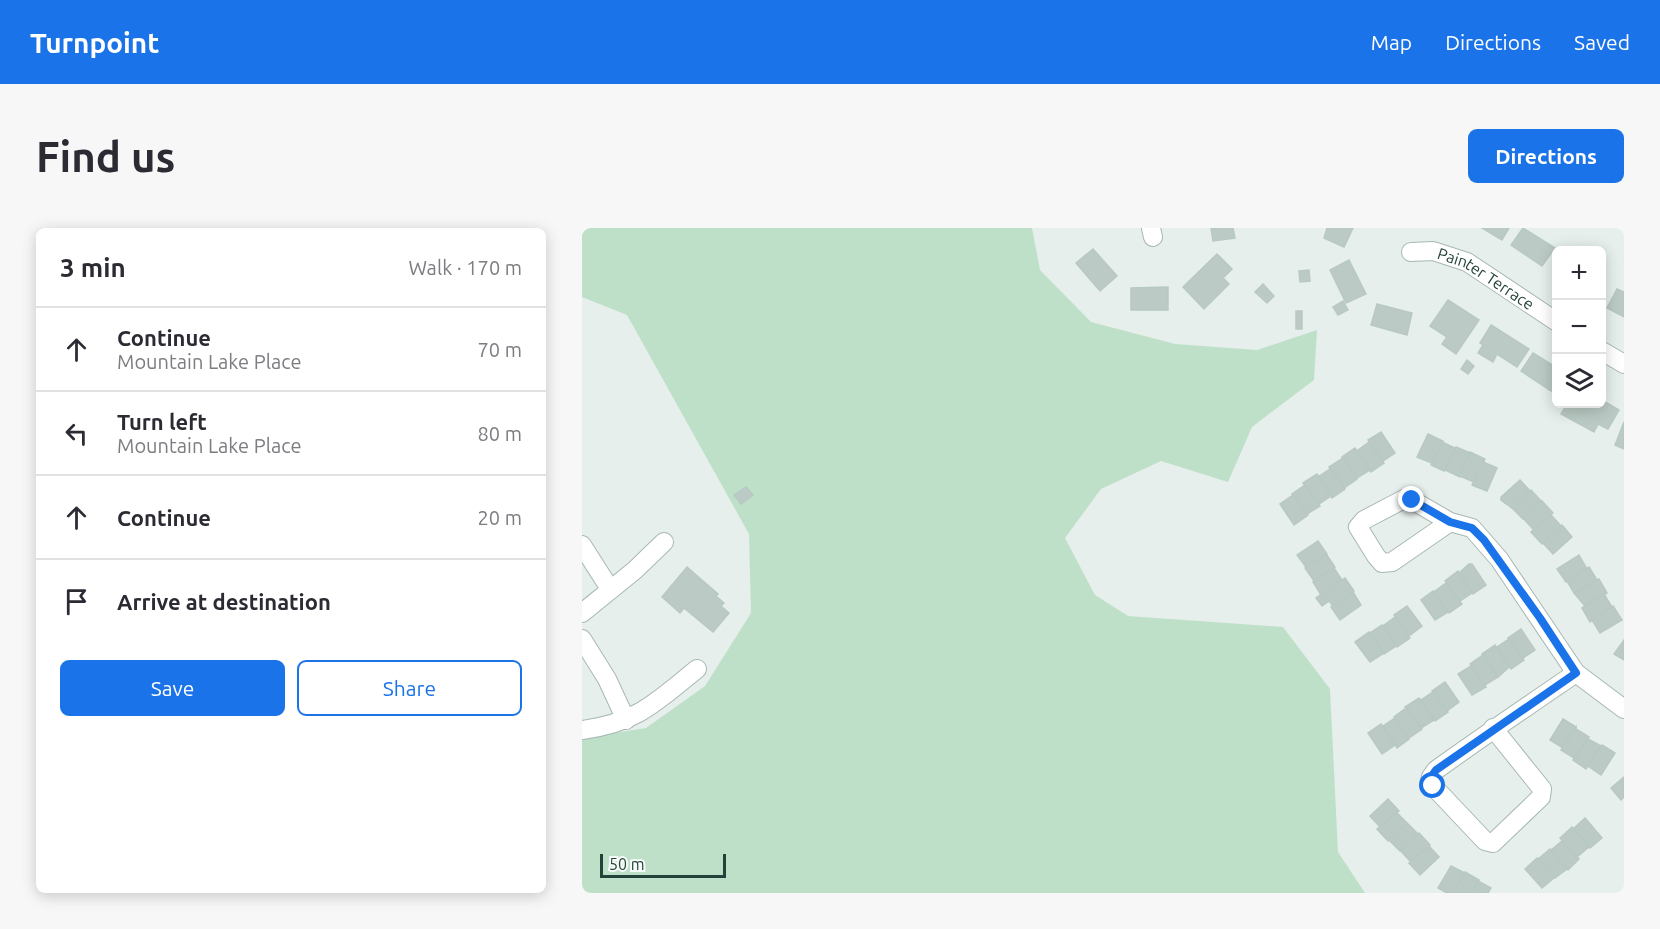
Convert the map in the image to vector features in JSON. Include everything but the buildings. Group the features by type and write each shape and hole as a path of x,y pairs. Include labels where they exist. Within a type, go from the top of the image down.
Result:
{"street":[{"name":"Painter Terrace","path":"1411,252 1433,251 1467,262 1552,319"},
{"path":"1606,353 1624,364"},
{"path":"1450,522 1392,562 1382,563 1358,527 1364,520 1404,499 1412,500 1450,522 1472,528 1484,540 1535,610 1576,673 1624,709"},
{"path":"582,613 635,570 664,542"},
{"path":"582,545 609,589"},
{"path":"582,639 607,679 626,720"},
{"path":"582,730 626,720 648,709 697,669"},
{"path":"1493,729 1542,789 1541,797 1493,843 1485,840 1430,782 1431,777 1436,770 1493,729 1576,673"}],"green space":[{"path":"582,228 1032,228 1040,270 1091,322 1175,344 1257,350 1317,330 1314,380 1252,427 1228,482 1161,461 1101,489 1065,538 1095,595 1128,616 1283,627 1330,689 1338,852 1365,893 582,893 582,738 646,728 705,686 751,613 749,534 627,315 582,297"}],"route":[{"path":"1412,500 1450,522 1472,528 1484,540 1576,673 1436,770 1430,782 1433,786"}]}
